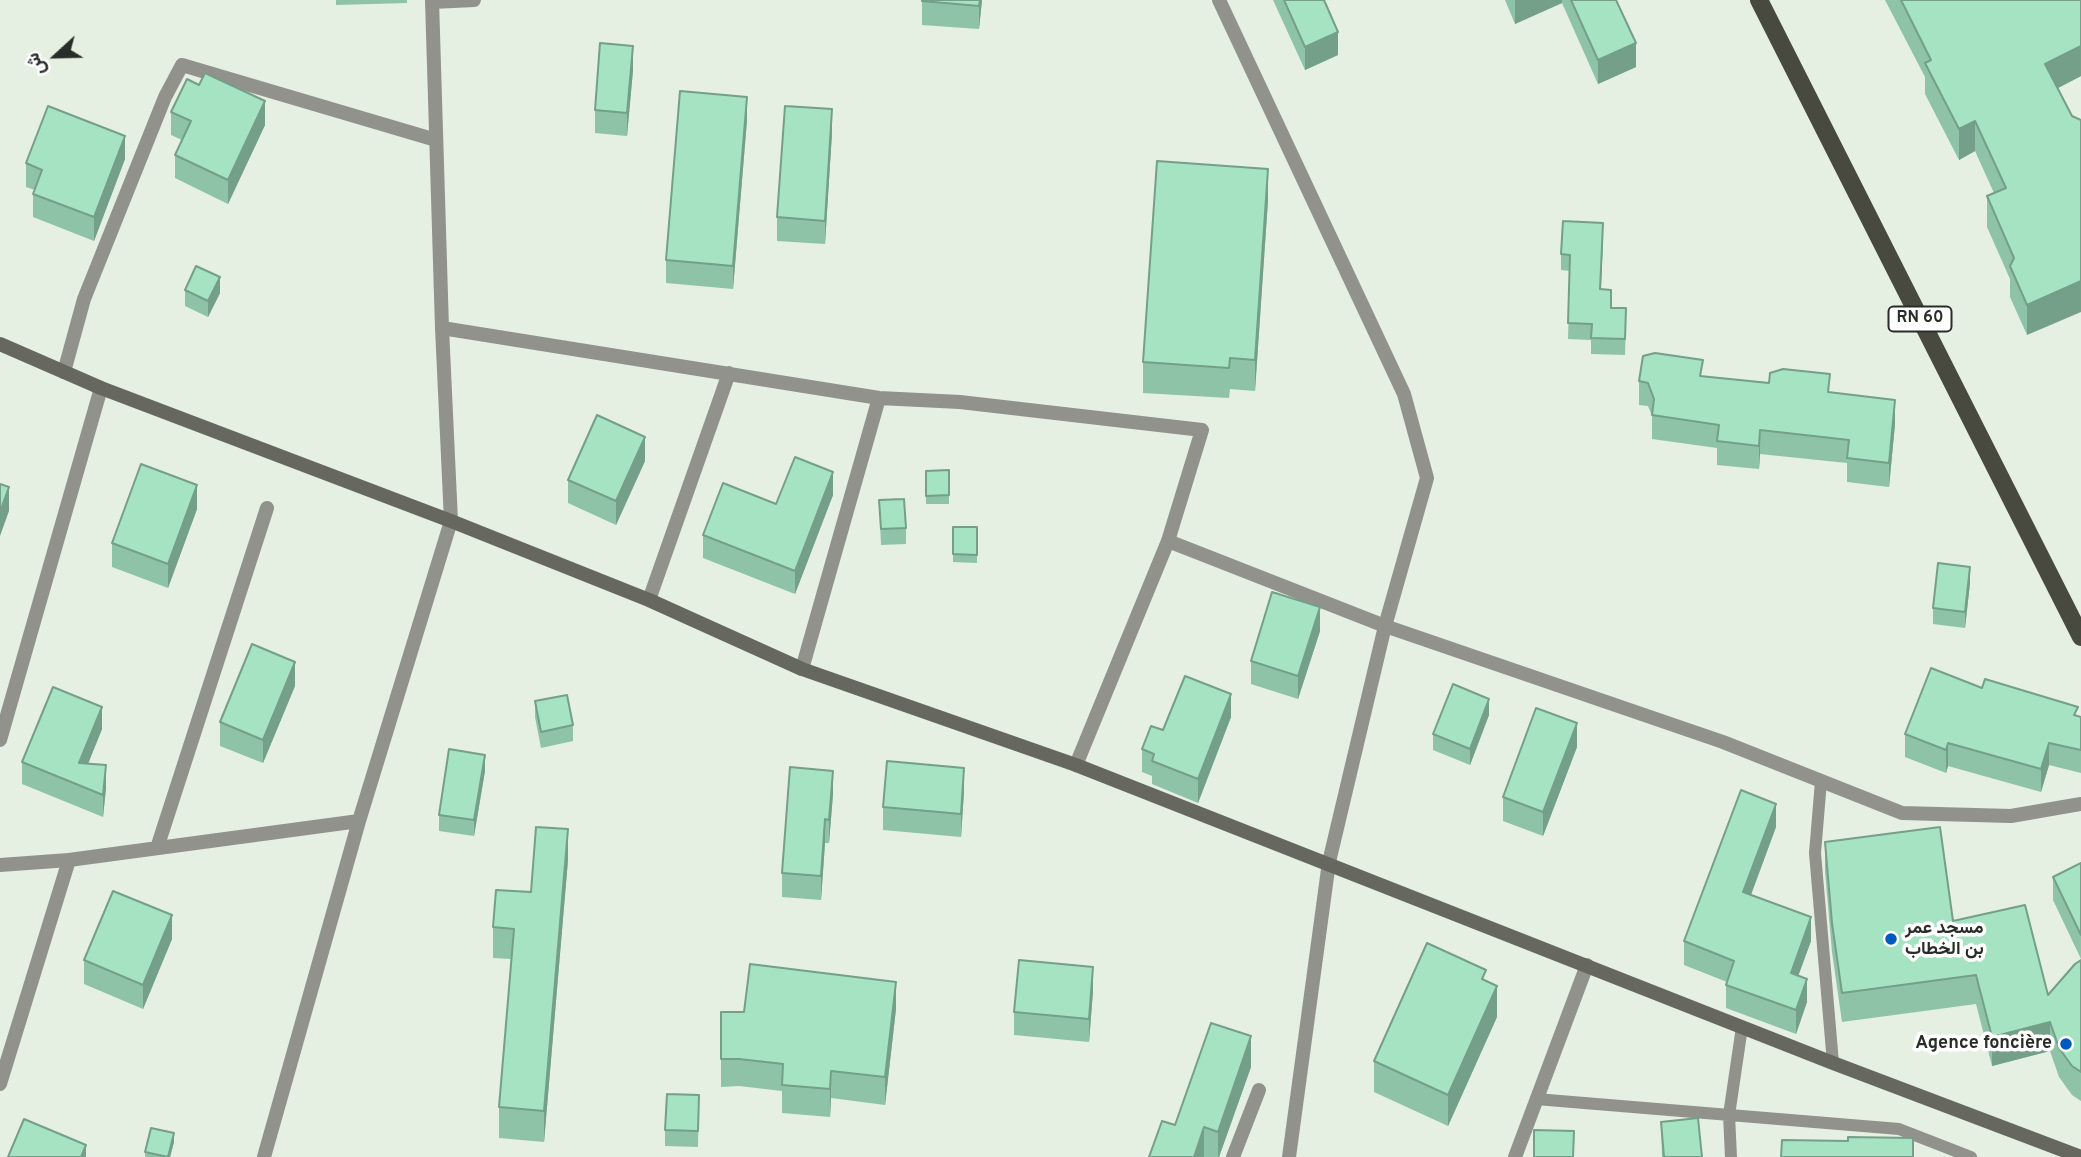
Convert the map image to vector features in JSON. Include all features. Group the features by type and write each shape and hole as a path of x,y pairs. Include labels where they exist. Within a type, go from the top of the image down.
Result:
{"main road":[{"name":"RN 60","path":"1759,0 2081,637"},
{"path":"0,344 101,388 649,600 802,668 1076,765 1329,862 1833,1063 2081,1157"}],"street":[{"path":"264,1157 359,821 451,522 432,1 474,0"},
{"path":"1219,0 1404,394 1427,478 1385,626 1329,862 1289,1157"},
{"path":"64,372 84,299 165,97 182,65 436,139"},
{"path":"442,328 880,398 960,402 1202,430 1168,541 1076,765"},
{"path":"649,600 729,373"},
{"path":"0,740 101,388"},
{"path":"802,668 880,398"},
{"path":"157,848 267,508"},
{"path":"1168,541 1385,626 1723,742 1902,813 2011,816 2081,804"},
{"path":"0,865 69,860 359,821"},
{"path":"0,1084 69,860"},
{"path":"1515,1157 1587,965"},
{"path":"1233,1157 1259,1090"}],"lane":[{"path":"1821,781 1815,853 1833,1063"},
{"path":"1731,1157 1729,1115 1742,1027"},
{"path":"1536,1099 1899,1129 1971,1157"}],"building":[{"path":"922,0 980,0 979,6"},
{"path":"1284,0 1324,0 1338,32 1305,47"},
{"path":"1571,0 1616,0 1636,43 1598,60"},
{"path":"1901,0 2081,0 2081,46 2045,64 2072,116 2081,120 2081,281 2027,305 2010,266 2014,258 1987,196 2006,188 1975,121 1959,129 1925,63 1931,60"},
{"path":"600,43 633,46 627,113 595,110"},
{"path":"205,73 265,101 228,180 175,155 191,121 171,112 187,79 199,85"},
{"path":"680,91 747,97 733,266 666,260"},
{"path":"48,106 125,136 94,217 33,194 42,170 26,163"},
{"path":"785,106 832,109 825,221 777,217"},
{"path":"1157,161 1268,169 1255,360 1230,358 1229,368 1143,362"},
{"path":"1563,221 1603,223 1600,289 1611,290 1611,308 1626,308 1625,339 1591,338 1592,324 1568,323 1570,255 1561,254"},
{"path":"196,266 220,277 208,301 185,290"},
{"path":"1655,353 1703,360 1700,376 1769,383 1770,373 1783,369 1830,374 1828,392 1895,400 1889,463 1847,458 1849,440 1760,430 1759,446 1717,441 1719,425 1652,415 1654,399 1648,383 1639,381 1643,356"},
{"path":"597,415 645,437 616,501 568,480"},
{"path":"795,457 833,472 795,571 703,535 723,483 776,504"},
{"path":"141,464 197,485 168,564 112,543"},
{"path":"949,470 949,495 926,496 926,471"},
{"path":"0,484 9,487 0,512"},
{"path":"904,499 906,528 881,529 879,500"},
{"path":"953,527 977,527 977,555 953,554"},
{"path":"1938,563 1970,567 1965,612 1933,608"},
{"path":"1272,592 1320,607 1298,676 1251,661"},
{"path":"252,644 295,662 263,740 220,722"},
{"path":"1931,668 1982,688 1985,679 2078,707 2074,715 2081,717 2081,750 2049,743 2041,769 1948,743 1946,750 1905,734"},
{"path":"1185,676 1231,694 1198,779 1152,761 1154,754 1142,749 1151,726 1163,730"},
{"path":"1453,684 1489,699 1470,749 1433,734"},
{"path":"53,687 102,707 79,763 106,765 103,795 22,762"},
{"path":"567,695 573,725 541,732 535,701"},
{"path":"1536,708 1577,723 1543,812 1503,797"},
{"path":"449,749 485,755 474,820 439,815"},
{"path":"887,761 964,768 961,814 883,807"},
{"path":"790,767 833,771 829,820 825,819 821,876 782,873"},
{"path":"1741,790 1776,804 1743,892 1811,917 1791,973 1807,979 1796,1010 1726,985 1734,961 1684,941"},
{"path":"536,827 568,829 544,1111 499,1107 514,929 493,927 496,890 531,892"},
{"path":"1940,827 1953,921 2025,905 2048,995 2081,960 2081,1072 2072,1066 2059,1048 2050,1022 1992,1037 1976,975 1842,993 1832,923 1825,842"},
{"path":"2081,863 2081,935 2053,877"},
{"path":"113,891 172,915 143,985 84,960"},
{"path":"1427,943 1486,970 1482,979 1497,986 1448,1095 1374,1061"},
{"path":"1019,960 1093,967 1089,1019 1014,1012"},
{"path":"750,964 896,982 885,1077 831,1071 830,1089 782,1085 783,1064 721,1059 721,1012 744,1012"},
{"path":"1211,1023 1251,1036 1218,1132 1204,1127 1194,1157 1149,1157 1162,1121 1175,1125"},
{"path":"667,1094 699,1095 698,1131 665,1130"},
{"path":"1698,1118 1702,1157 1664,1157 1661,1122"},
{"path":"24,1119 86,1145 81,1157 8,1157"},
{"path":"151,1128 174,1133 168,1157 145,1152"},
{"path":"1534,1130 1574,1131 1573,1157 1534,1157"},
{"path":"1848,1137 1913,1138 1913,1157 1781,1157 1782,1140 1848,1141"}],"place":[{"name":"مسجد عمر بن الخطاب","path":"1891,939"},
{"name":"Agence foncière","path":"2066,1044"}]}
